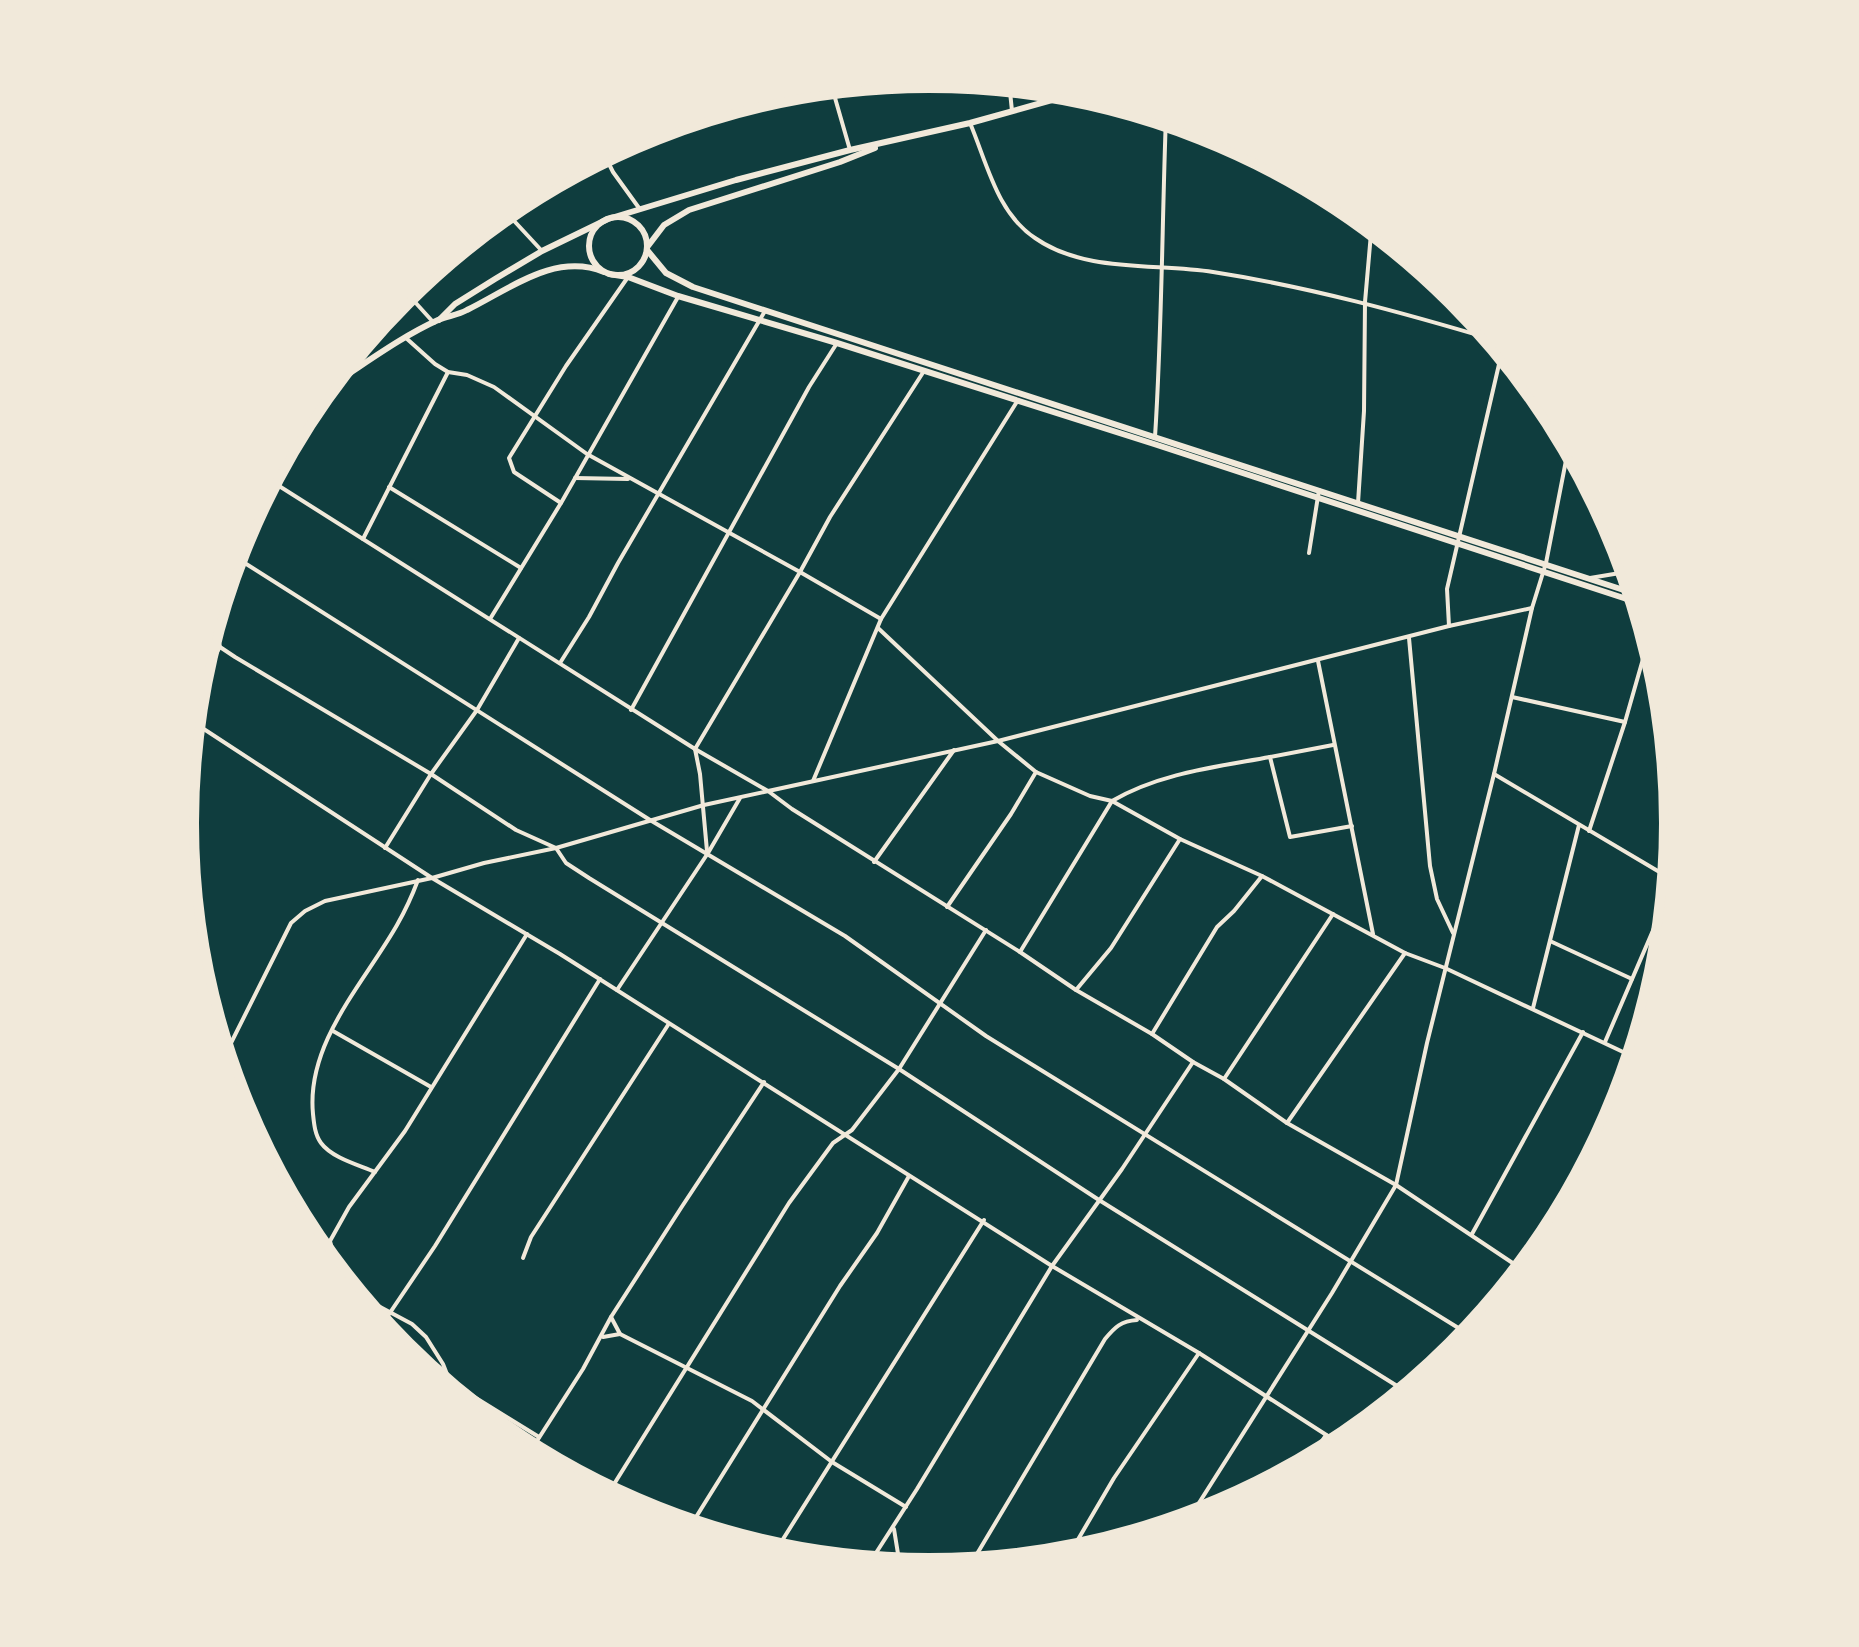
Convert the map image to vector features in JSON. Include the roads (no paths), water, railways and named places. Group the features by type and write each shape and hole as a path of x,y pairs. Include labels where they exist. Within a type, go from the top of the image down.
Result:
{"main road":[{"path":"437,321 455,304 542,251 608,219 736,180 1055,99"},
{"path":"885,144 840,162 689,210 664,225 648,248 640,265 634,271 626,274 607,273 593,260 589,245 595,230 608,219 617,217 633,221 644,232 648,248 672,278 765,311 1319,490 1460,540"},
{"path":"346,376 437,321 465,311 541,272 589,266 1317,498 1627,591"},
{"path":"1545,567 1630,599"}],"street":[{"path":"1010,93 1012,111"},
{"path":"834,94 850,150"},
{"path":"970,123 1005,208 1034,238 1063,253 1101,262 1213,272 1365,302 1479,335"},
{"path":"1155,437 1162,321 1166,127"},
{"path":"608,162 641,210"},
{"path":"512,219 542,251"},
{"path":"1358,503 1364,411 1365,302 1371,236"},
{"path":"561,503 514,472 509,458 628,277"},
{"path":"490,619 561,503 678,296"},
{"path":"414,299 437,321"},
{"path":"560,663 765,311"},
{"path":"631,710 809,387 843,334"},
{"path":"406,338 448,372 467,375 494,387 587,454 881,619"},
{"path":"1449,626 1447,589 1500,360"},
{"path":"708,853 695,749 830,517 930,363"},
{"path":"363,539 448,372"},
{"path":"813,781 881,619 1023,393"},
{"path":"1195,1509 1309,1330 1396,1185 1445,968 1532,608 1545,567 1567,457"},
{"path":"575,478 630,479"},
{"path":"277,485 631,710 768,791 1076,990 1224,1079 1287,1123 1396,1185 1517,1266"},
{"path":"389,487 521,568"},
{"path":"1309,553 1319,490"},
{"path":"243,562 650,820 845,936 986,1036 1462,1330"},
{"path":"1588,579 1621,573"},
{"path":"229,1047 291,923 305,911 325,901 556,848 704,805 998,741 1449,626 1532,608"},
{"path":"878,628 998,741 1036,772 1090,796 1112,801 1180,839 1334,913 1405,953 1445,968 1628,1054"},
{"path":"385,848 431,774 477,710 519,637"},
{"path":"213,658 220,647 218,638"},
{"path":"1409,638 1430,866 1437,899 1454,935"},
{"path":"220,647 431,774 516,830 556,848 566,863 899,1069 1099,1200 1400,1388"},
{"path":"1589,831 1645,653"},
{"path":"1318,661 1373,934"},
{"path":"1512,697 1625,722"},
{"path":"200,727 432,878 600,979 668,1025 984,1220 1052,1266 1199,1353 1332,1439"},
{"path":"1020,952 1112,801 1166,777 1333,745"},
{"path":"874,862 954,750"},
{"path":"1270,757 1290,837 1352,826"},
{"path":"947,907 1036,772"},
{"path":"1494,774 1663,876"},
{"path":"617,990 708,853 740,798"},
{"path":"1533,1008 1579,825"},
{"path":"1076,990 1111,948 1180,839"},
{"path":"1152,1034 1217,927 1262,876"},
{"path":"375,1172 327,1150 319,1141 312,1105 314,1078 321,1054 333,1031 396,928 418,880"},
{"path":"1224,1079 1334,913"},
{"path":"1605,1042 1660,914"},
{"path":"612,1487 789,1203 833,1143 846,1136 899,1069 986,930"},
{"path":"330,1249 335,1230 405,1131 527,934"},
{"path":"1550,941 1632,979"},
{"path":"1287,1123 1405,953"},
{"path":"387,1319 600,979"},
{"path":"523,1258 531,1237 668,1025"},
{"path":"333,1031 432,1088"},
{"path":"1472,1234 1583,1032"},
{"path":"874,1556 1052,1266 1193,1062"},
{"path":"535,1444 603,1337 611,1317 764,1082"},
{"path":"694,1520 840,1286 877,1233 909,1176"},
{"path":"780,1544 984,1220"},
{"path":"374,1304 412,1324 426,1337 449,1379"},
{"path":"611,1317 620,1334 732,1389 763,1408 832,1462 906,1507"},
{"path":"975,1557 1105,1339 1125,1321 1139,1319"},
{"path":"603,1337 620,1334"},
{"path":"1075,1545 1114,1478 1199,1353"},
{"path":"458,1387 539,1437"},
{"path":"1318,1447 1326,1435"},
{"path":"894,1527 899,1558"}]}
